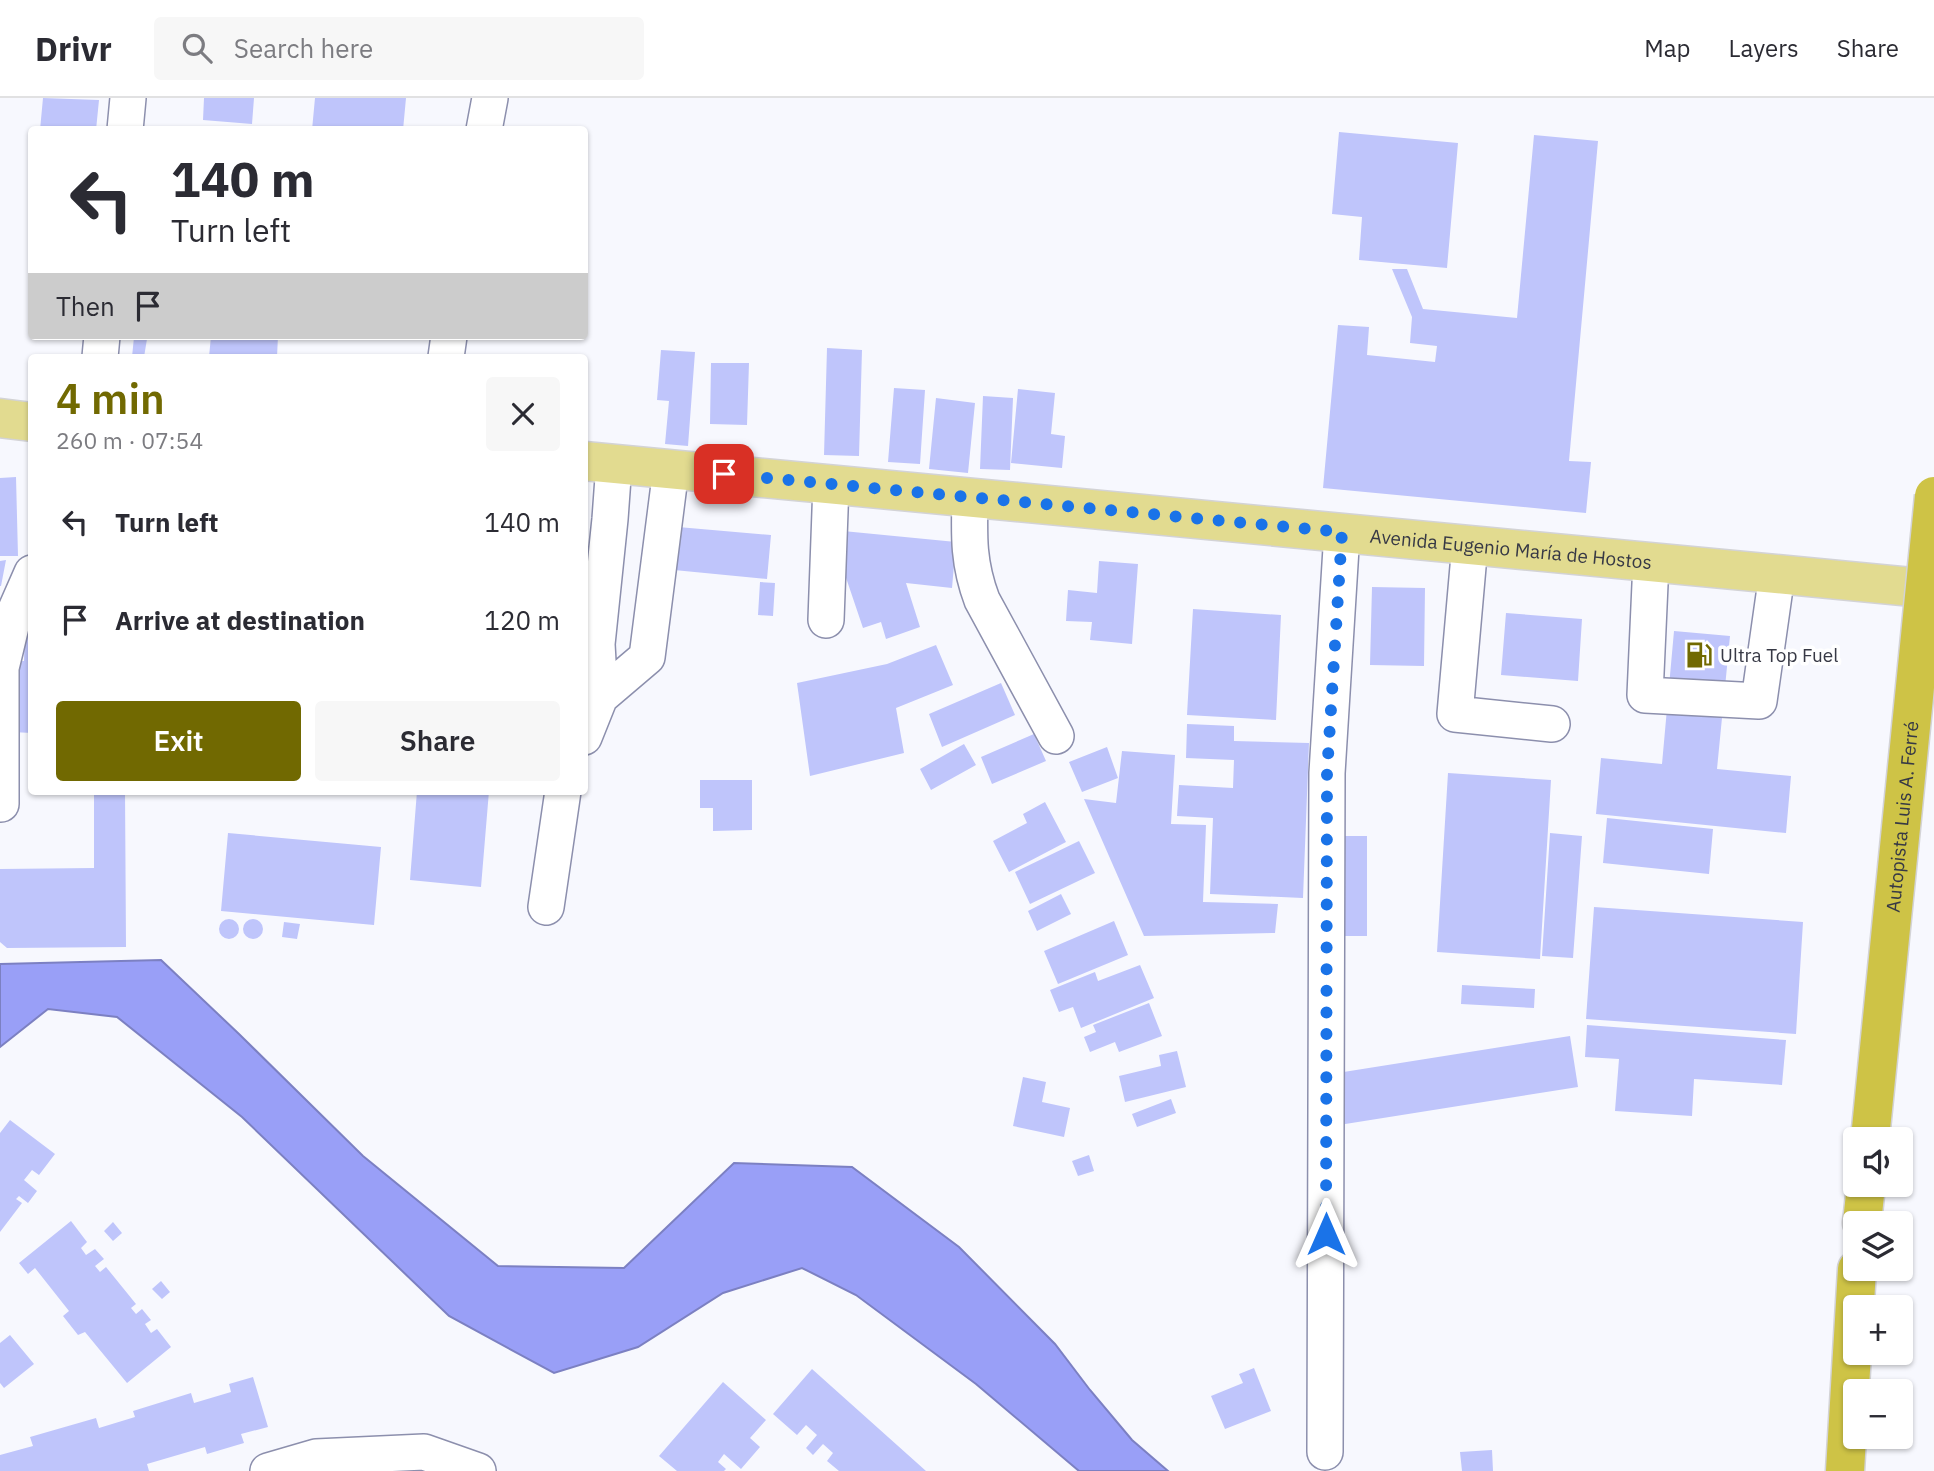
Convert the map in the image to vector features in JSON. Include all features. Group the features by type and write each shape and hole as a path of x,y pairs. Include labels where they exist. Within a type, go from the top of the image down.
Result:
{"highway":[{"name":"Autopista Luis A. Ferré","path":"1871,1127 1934,496"},
{"path":"1845,1471 1856,1281"}],"main road":[{"path":"0,418 28,422"},
{"name":"Avenida Eugenio María de Hostos","path":"599,462 1934,589"}],"street":[{"path":"125,126 128,98"},
{"path":"485,126 489,98"},
{"path":"588,727 600,697 597,644 610,519 599,462"},
{"path":"600,697 647,657 671,469"},
{"path":"826,620 831,484"},
{"path":"970,497 969,547 975,582 982,600 1056,736"},
{"path":"1325,1452 1327,773 1342,532"},
{"path":"1470,544 1455,714 1552,724"},
{"path":"1651,562 1646,695 1759,701 1777,574"},
{"path":"1,804 1,668 13,614 28,582"},
{"path":"546,906 562,795"},
{"path":"268,1471 316,1457 424,1452 478,1471"}],"water":[{"path":"161,960 363,1156 498,1266 624,1268 734,1163 852,1167 959,1247 1055,1344 1132,1440 1168,1471 1079,1471 976,1384 856,1295 802,1268 723,1293 638,1347 554,1373 449,1316 242,1117 117,1017 48,1009 0,1047 0,964"}],"building":[{"path":"43,98 99,100 96,126 40,126"},
{"path":"204,98 254,98 252,124 203,120"},
{"path":"315,98 406,98 403,126 312,126"},
{"path":"1339,132 1458,143 1447,268 1359,260 1362,217 1332,214"},
{"path":"1534,135 1598,141 1569,461 1591,462 1586,513 1323,488 1338,325 1369,327 1367,355 1435,362 1437,346 1410,343 1412,317 1392,269 1407,269 1423,309 1517,318"},
{"path":"134,340 147,340 144,354 132,354"},
{"path":"211,340 278,340 277,354 209,354"},
{"path":"827,348 862,350 859,456 824,455"},
{"path":"661,350 695,352 688,446 665,444 669,401 657,400"},
{"path":"711,363 749,363 747,425 710,424"},
{"path":"894,388 925,390 920,464 888,462"},
{"path":"1018,389 1055,393 1051,434 1065,436 1062,468 1011,463"},
{"path":"983,396 1013,398 1010,470 980,469"},
{"path":"936,398 975,403 968,473 929,469"},
{"path":"16,477 18,556 0,556 0,478"},
{"path":"678,527 771,535 767,579 674,570"},
{"path":"843,531 956,542 952,588 906,583 920,627 886,639 881,622 863,628 840,560"},
{"path":"6,560 1,586 0,586 0,561"},
{"path":"1099,561 1138,564 1132,644 1090,640 1092,622 1066,621 1068,590 1097,593"},
{"path":"760,582 775,583 773,616 758,615"},
{"path":"1372,587 1425,588 1424,666 1370,665"},
{"path":"1193,609 1281,615 1276,720 1187,715"},
{"path":"1506,613 1582,619 1578,681 1501,675"},
{"path":"25,626 28,626 28,733 12,732 12,661 24,661"},
{"path":"1674,631 1730,636 1717,769 1791,776 1786,833 1596,814 1601,758 1662,764"},
{"path":"936,645 953,685 896,708 904,753 810,776 797,683 887,664"},
{"path":"1001,683 1015,715 942,747 929,714"},
{"path":"1187,724 1234,726 1234,741 1309,743 1303,898 1210,894 1213,818 1177,816 1179,785 1233,788 1234,760 1186,758"},
{"path":"1034,734 1046,761 992,784 981,757"},
{"path":"964,744 976,765 931,790 920,769"},
{"path":"1107,747 1118,778 1082,792 1069,762"},
{"path":"1122,751 1175,755 1171,824 1206,825 1203,902 1278,904 1275,933 1144,936 1084,799 1116,803"},
{"path":"1448,773 1551,780 1540,959 1437,952"},
{"path":"700,780 752,780 752,830 713,831 713,808 700,808"},
{"path":"94,795 125,795 126,947 7,948 0,942 0,869 94,868"},
{"path":"417,795 489,795 481,887 410,880"},
{"path":"1045,802 1066,842 1009,872 993,841 1027,823 1023,814"},
{"path":"1607,818 1713,829 1709,874 1603,863"},
{"path":"228,833 381,847 374,925 221,911"},
{"path":"1550,833 1582,836 1573,958 1542,956"},
{"path":"1333,836 1367,836 1367,936 1334,936"},
{"path":"1079,841 1095,873 1030,904 1015,872"},
{"path":"1061,894 1071,914 1037,931 1028,911"},
{"path":"1594,907 1803,922 1796,1034 1586,1019"},
{"path":"229,919 236,922 239,929 236,936 229,939 222,936 219,929 222,922"},
{"path":"253,919 260,922 263,929 260,936 253,939 246,936 243,929 246,922"},
{"path":"1114,921 1128,955 1058,984 1044,951"},
{"path":"284,922 300,924 297,939 282,937"},
{"path":"1140,965 1154,998 1081,1028 1073,1007 1059,1012 1050,990 1095,972 1098,981"},
{"path":"1462,985 1535,989 1534,1008 1461,1004"},
{"path":"1149,1003 1162,1036 1119,1052 1115,1042 1090,1052 1084,1037 1096,1032 1093,1025"},
{"path":"1587,1025 1786,1040 1782,1085 1694,1079 1692,1116 1615,1111 1619,1059 1585,1057"},
{"path":"1570,1036 1578,1087 1339,1125 1331,1074"},
{"path":"1177,1051 1186,1087 1125,1102 1119,1076 1161,1066 1159,1055"},
{"path":"1023,1077 1046,1082 1042,1102 1070,1108 1064,1137 1013,1126"},
{"path":"1171,1099 1176,1113 1137,1127 1132,1114"},
{"path":"10,1120 55,1154 39,1175 32,1170 24,1180 37,1191 28,1203 19,1196 16,1199 22,1203 0,1232 0,1133"},
{"path":"1089,1155 1094,1171 1078,1176 1072,1161"},
{"path":"71,1221 87,1242 81,1248 86,1255 95,1249 104,1259 95,1266 100,1272 106,1267 136,1304 131,1308 136,1314 142,1309 151,1320 145,1324 151,1333 157,1329 171,1347 127,1383 85,1332 78,1335 63,1316 69,1311 35,1268 28,1274 19,1263"},
{"path":"113,1222 122,1233 113,1241 104,1231"},
{"path":"161,1281 170,1292 162,1299 152,1289"},
{"path":"10,1335 34,1364 4,1388 0,1383 0,1343"},
{"path":"1254,1368 1271,1411 1225,1429 1211,1396 1243,1383 1239,1374"},
{"path":"812,1369 926,1471 839,1471 827,1461 833,1453 823,1444 813,1455 806,1448 817,1435 806,1425 797,1435 773,1414"},
{"path":"253,1377 268,1427 241,1434 244,1443 207,1454 205,1447 147,1464 149,1471 0,1471 0,1455 33,1446 30,1437 96,1418 99,1428 135,1417 133,1411 191,1393 194,1403 231,1392 229,1384"},
{"path":"723,1382 766,1420 750,1438 760,1447 741,1469 724,1454 718,1462 726,1469 724,1471 677,1471 659,1456"},
{"path":"1492,1450 1493,1471 1462,1471 1460,1452"}],"place":[{"name":"Ultra Top Fuel","path":"1699,655"}],"route":[{"path":"724,474 1342,532 1327,773 1326,1234"}]}
